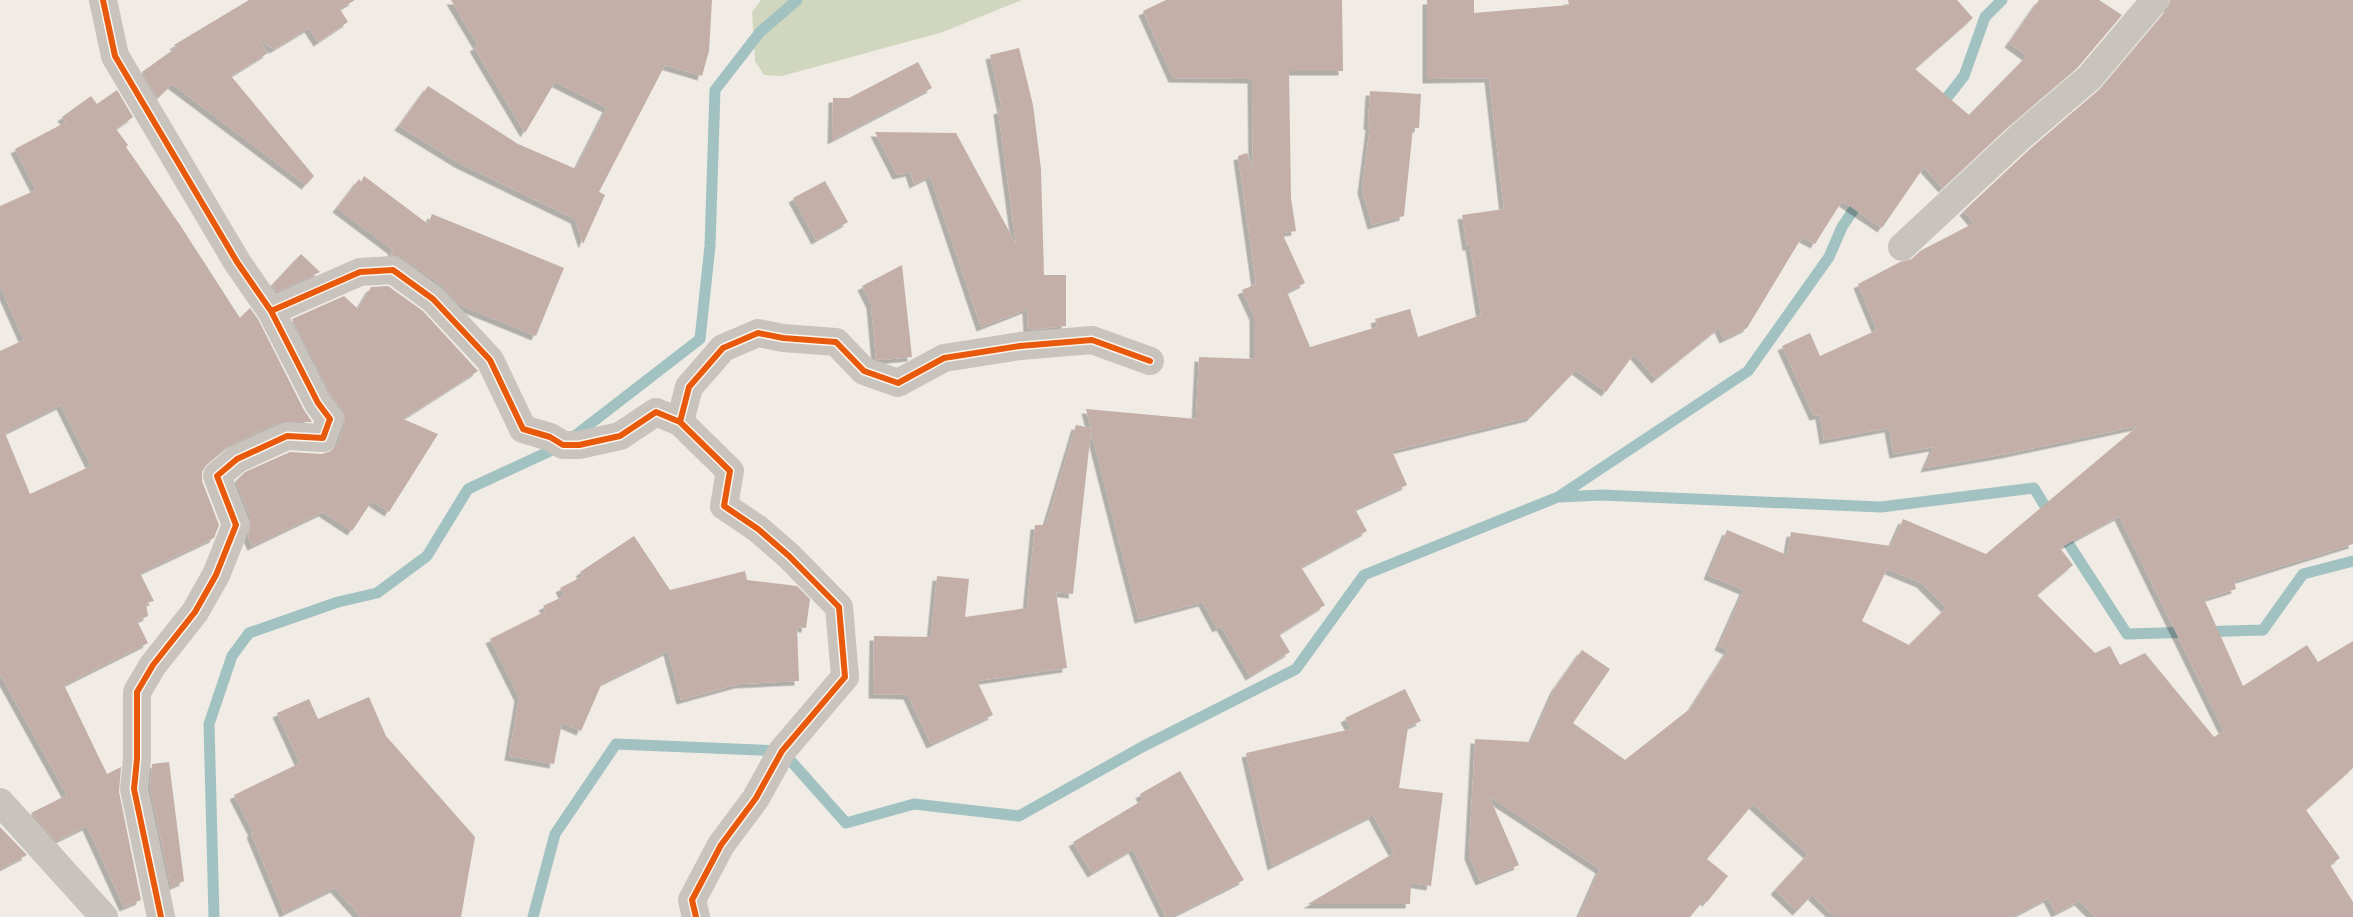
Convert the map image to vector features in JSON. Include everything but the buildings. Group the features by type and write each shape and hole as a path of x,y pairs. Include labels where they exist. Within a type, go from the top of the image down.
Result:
{"street":[{"path":"103,0 115,56 237,262 271,311 318,403 330,419 323,438 287,436 237,459 217,476 236,526 216,575 195,612 152,665 137,692 137,759 134,789 161,917"},
{"path":"1902,247 2020,137 2089,78 2155,0"},
{"path":"271,311 360,272 393,270 433,298 490,360 523,429 550,438 563,445 579,445 620,436 656,412 680,422 730,471 724,506 758,529 789,556 839,607 845,677 782,751 756,798 721,844 692,900 696,917"},
{"path":"680,422 689,387 723,348 758,333 783,338 836,342 864,371 898,383 944,358 1020,346 1092,340 1150,361"},
{"path":"0,802 104,917"}],"green space":[{"path":"761,0 1022,0 943,32 782,76 764,75 755,61 752,12"}],"waterway":[{"path":"214,917 209,724 232,656 249,633 338,602 377,593 427,556 468,489 563,445 700,339 710,246 715,90 760,32 797,0"},
{"path":"1938,109 1964,76 1985,17 2002,0"},
{"path":"533,917 555,834 616,744 782,751 846,823 914,804 1019,816 1142,747 1296,669 1364,575 1558,497 1748,371 1829,257 1842,227 1862,197"},
{"path":"1559,497 1602,495 1881,507 2034,488 2051,516"},
{"path":"2061,532 2127,634 2263,630 2303,574 2353,561"}],"cycle path":[{"path":"103,0 115,56 237,262 271,311 318,403 330,419 323,438 287,436 237,459 217,476 236,525 216,575 195,612 153,665 137,692 137,759 134,789 161,917"},
{"path":"271,311 360,272 393,270 433,299 490,360 523,429 550,437 563,445 579,445 620,436 656,412 680,422 730,471 724,506 758,529 789,556 839,607 845,677 782,751 756,798 721,845 692,900 696,917"},
{"path":"680,422 689,387 723,348 758,333 783,338 836,342 864,371 898,383 944,358 1020,346 1092,340 1150,361"}]}
